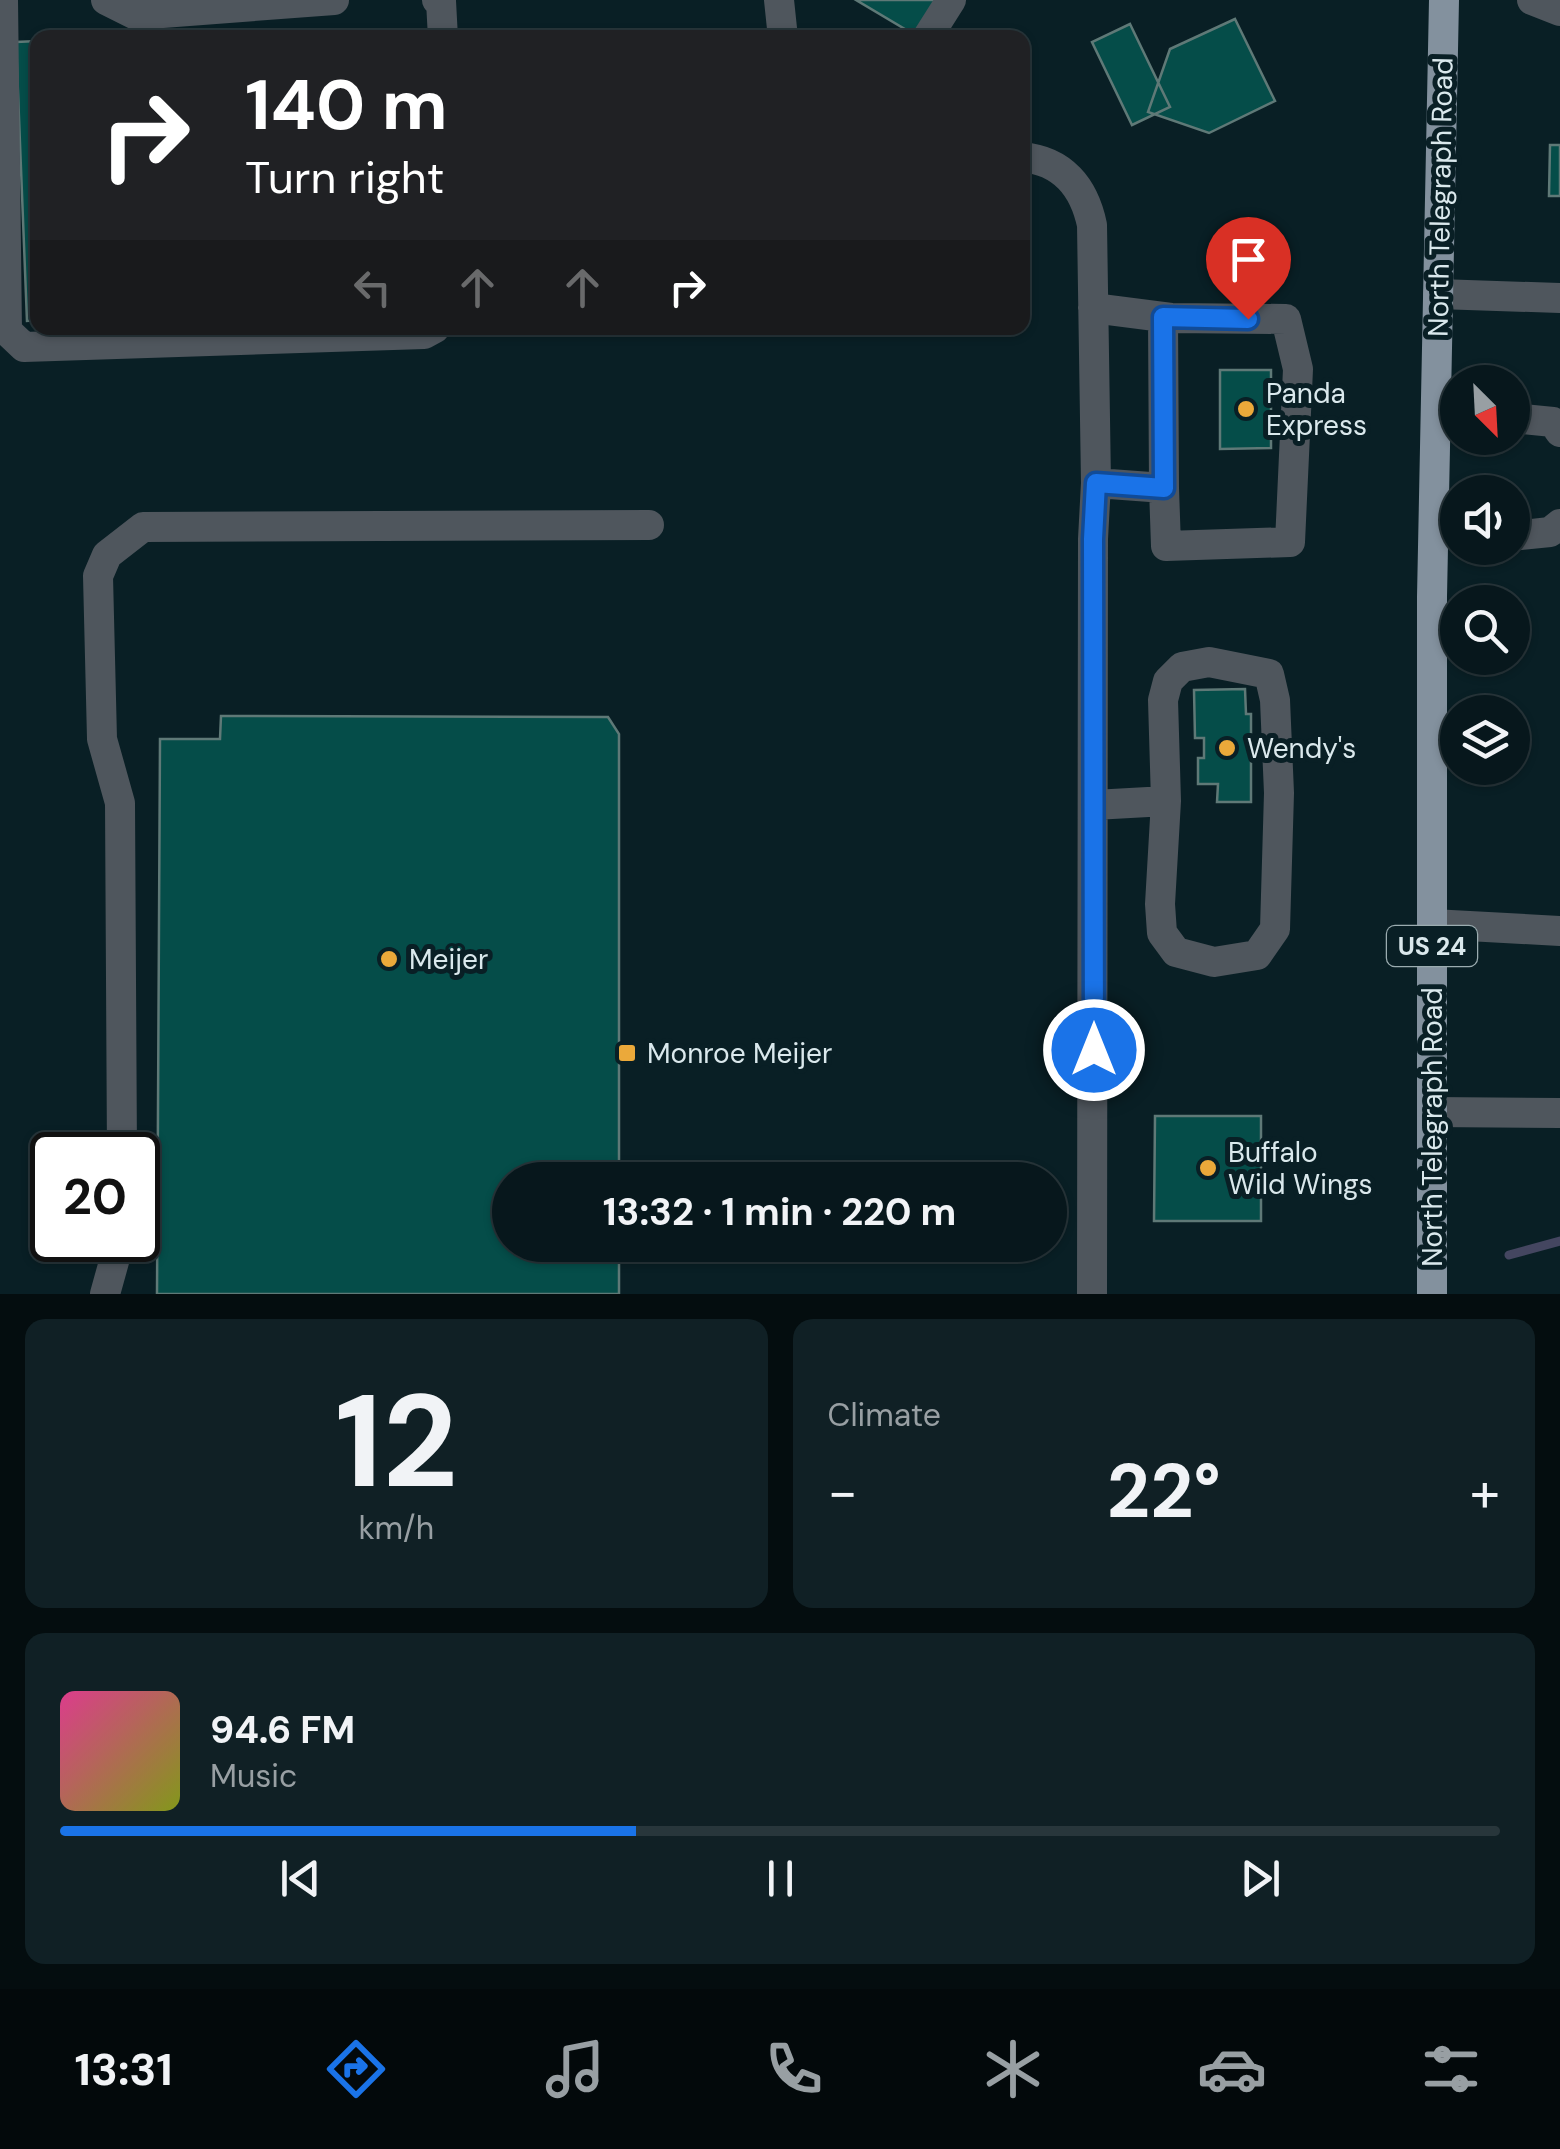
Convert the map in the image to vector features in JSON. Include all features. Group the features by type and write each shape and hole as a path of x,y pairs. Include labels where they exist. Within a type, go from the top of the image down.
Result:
{"main road":[{"name":"North Telegraph Road","path":"1443,365 1438,294 1444,0"},
{"name":"North Telegraph Road","path":"1432,1294 1432,924 1444,565"}],"street":[{"path":"3,0 8,331 24,347 393,335"},
{"path":"106,0 136,15 334,0"},
{"path":"436,0 440,1 442,30"},
{"path":"779,0 782,30"},
{"path":"932,30 950,0"},
{"path":"1532,0 1560,11"},
{"path":"1030,158 1062,170 1072,180 1088,206 1092,225 1096,483 1092,1294"},
{"path":"1438,294 1560,298"},
{"path":"1093,308 1163,317 1286,320 1298,370 1290,542 1166,546 1163,317"},
{"path":"1530,420 1553,422 1560,432"},
{"path":"1096,483 1164,488"},
{"path":"1530,534 1550,532 1560,524"},
{"path":"122,1132 120,803 102,739 98,606 98,576 107,555 143,528 649,526"},
{"path":"1209,662 1269,674 1275,700 1279,792 1275,929 1256,954 1214,962 1176,952 1162,933 1166,801 1163,700 1168,680 1182,667 1209,662"},
{"path":"1094,805 1166,801"},
{"path":"1432,924 1560,930"},
{"path":"1432,1112 1560,1113"},
{"path":"105,1294 114,1262"}],"building":[{"path":"856,0 943,0 925,30 907,30"},
{"path":"1235,19 1275,101 1209,133 1148,112 1170,49"},
{"path":"1130,24 1170,107 1132,125 1092,42"},
{"path":"30,41 27,321 16,42"},
{"path":"1550,145 1560,145 1560,196 1549,196"},
{"name":"Panda Express","path":"1220,370 1271,370 1271,448 1220,449"},
{"name":"Wendy's","path":"1245,689 1246,714 1251,714 1251,802 1217,802 1218,784 1198,784 1198,758 1204,758 1204,738 1195,738 1194,690"},
{"name":"Meijer","path":"221,716 608,717 619,734 619,1162 492,1162 492,1262 619,1262 619,1294 157,1294 160,739 220,739"},
{"name":"Buffalo Wild Wings","path":"1155,1116 1261,1116 1261,1221 1154,1221"}],"waterway":[{"path":"1509,1255 1560,1241"}],"place":[{"name":"Panda Express","path":"1246,409"},
{"name":"Wendy's","path":"1227,748"},
{"name":"Meijer","path":"389,959"},
{"name":"Monroe Meijer","path":"627,1053"},
{"name":"Buffalo Wild Wings","path":"1208,1168"}],"route":[{"path":"1094,1050 1096,483 1164,488 1163,317 1248,319"}]}
